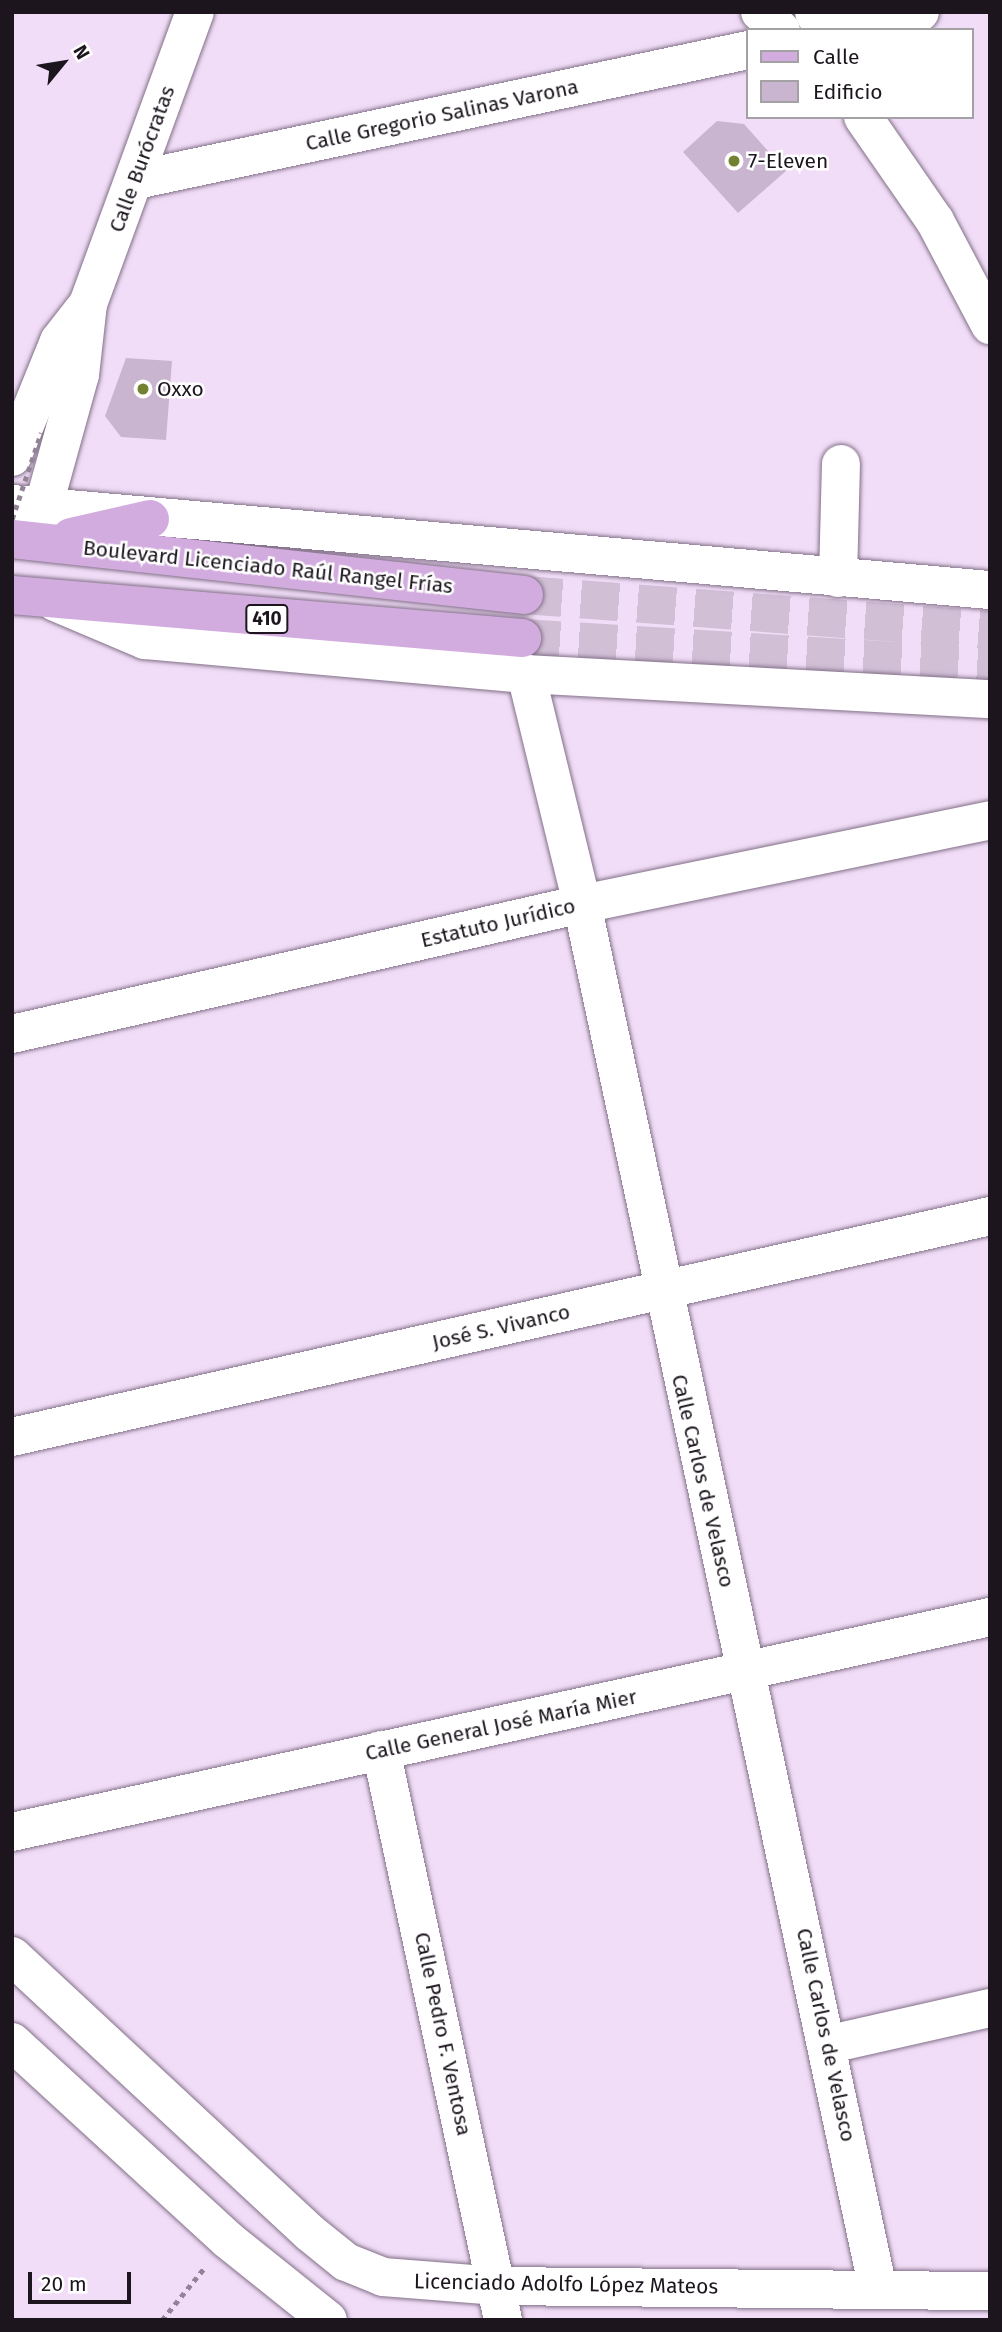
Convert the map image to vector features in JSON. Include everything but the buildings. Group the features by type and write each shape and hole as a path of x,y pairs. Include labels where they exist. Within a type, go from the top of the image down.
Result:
{"main road":[{"path":"24,523 150,519"},
{"name":"Boulevard Licenciado Raúl Rangel Frías","path":"24,523 524,595"},
{"name":"410","path":"12,595 524,656"}],"street":[{"name":"Calle Burócratas","path":"24,523 80,375 88,304 136,180 195,12"},
{"path":"760,12 779,28"},
{"path":"814,12 822,28"},
{"path":"852,28 920,12"},
{"name":"Calle Gregorio Salinas Varona","path":"136,180 746,50"},
{"path":"864,119 935,221 990,325"},
{"name":"Calle Burócratas","path":"12,457 59,341 88,304"},
{"path":"838,578 841,464"},
{"path":"150,519 990,590"},
{"path":"524,656 990,699"},
{"name":"Calle Carlos de Velasco","path":"524,656 582,904 661,1291 830,2044 878,2289"},
{"name":"Estatuto Jurídico","path":"12,1034 582,904 988,820"},
{"name":"José S. Vivanco","path":"12,1437 990,1216"},
{"name":"Calle General José María Mier","path":"12,1832 381,1750 746,1674 990,1616"},
{"name":"Calle Pedro F. Ventosa","path":"381,1750 501,2303"},
{"name":"Licenciado Adolfo López Mateos","path":"12,1956 346,2262 383,2277 501,2303 878,2289 990,2291"},
{"path":"830,2044 990,2008"},
{"path":"12,2042 228,2240 328,2320"}],"path":[{"path":"24,523 41,433"},
{"path":"162,2320 228,2240"}],"tunnel":[{"path":"524,595 990,630"},
{"path":"522,638 990,667"}],"place":[{"name":"7-Eleven","path":"734,161"},
{"name":"Oxxo","path":"143,389"}]}
